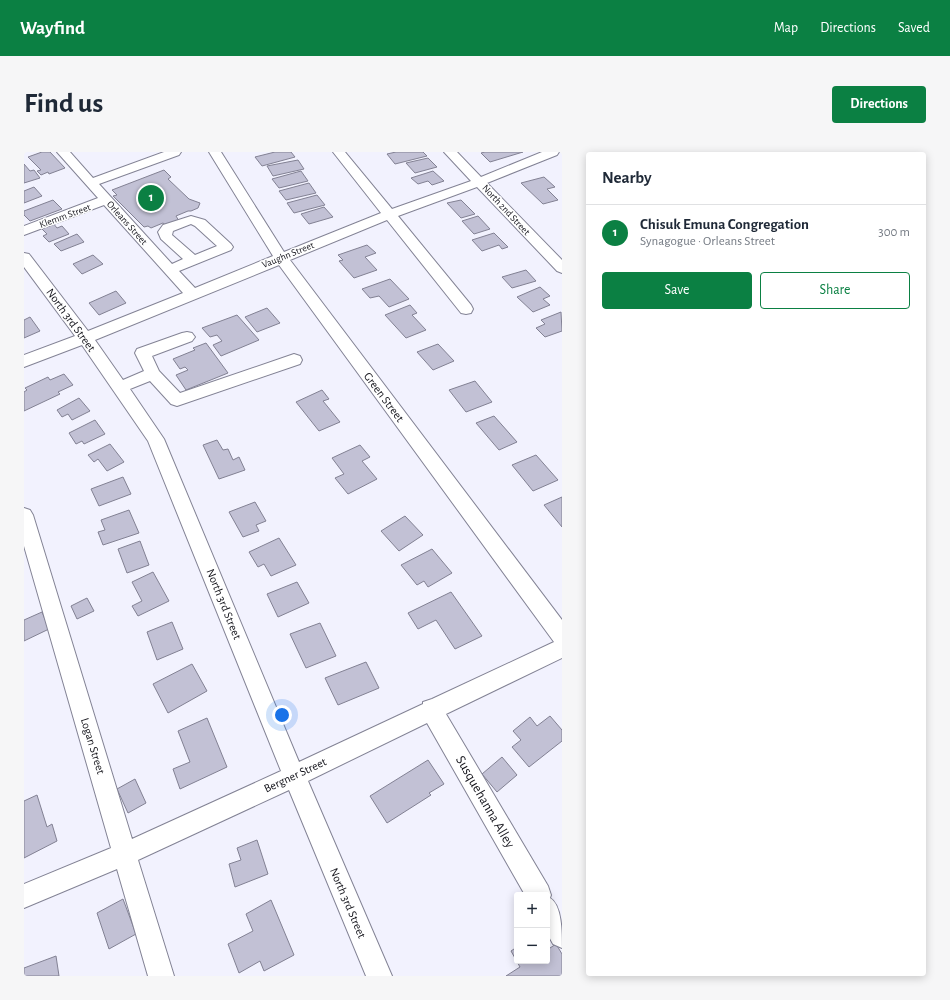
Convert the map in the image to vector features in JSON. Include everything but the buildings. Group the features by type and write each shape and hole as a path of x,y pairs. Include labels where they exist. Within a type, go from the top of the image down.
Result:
{"street":[{"name":"Orleans Street","path":"63,152 192,294"},
{"path":"91,183 174,152"},
{"name":"Green Street","path":"214,152 281,258 562,636"},
{"path":"339,152 466,310"},
{"name":"North 2nd Street","path":"450,152 562,268"},
{"name":"Vaughn Street","path":"24,360 85,338 390,214 479,182 553,152"},
{"name":"Klemm Street","path":"24,231 106,200"},
{"name":"North 3rd Street","path":"24,257 85,338 156,439 294,776 379,976"},
{"path":"170,270 193,261"},
{"path":"187,337 143,353 153,374 178,400 294,360"},
{"path":"120,387 153,374"},
{"name":"Logan Street","path":"24,516 161,976"},
{"name":"Bergner Street","path":"24,896 125,854 294,776 431,709 562,648"},
{"name":"Susquehanna Alley","path":"431,709 537,892"},
{"path":"550,914 562,935"}],"place":[{"name":"Chisuk Emuna Congregation","path":"151,198"}]}
